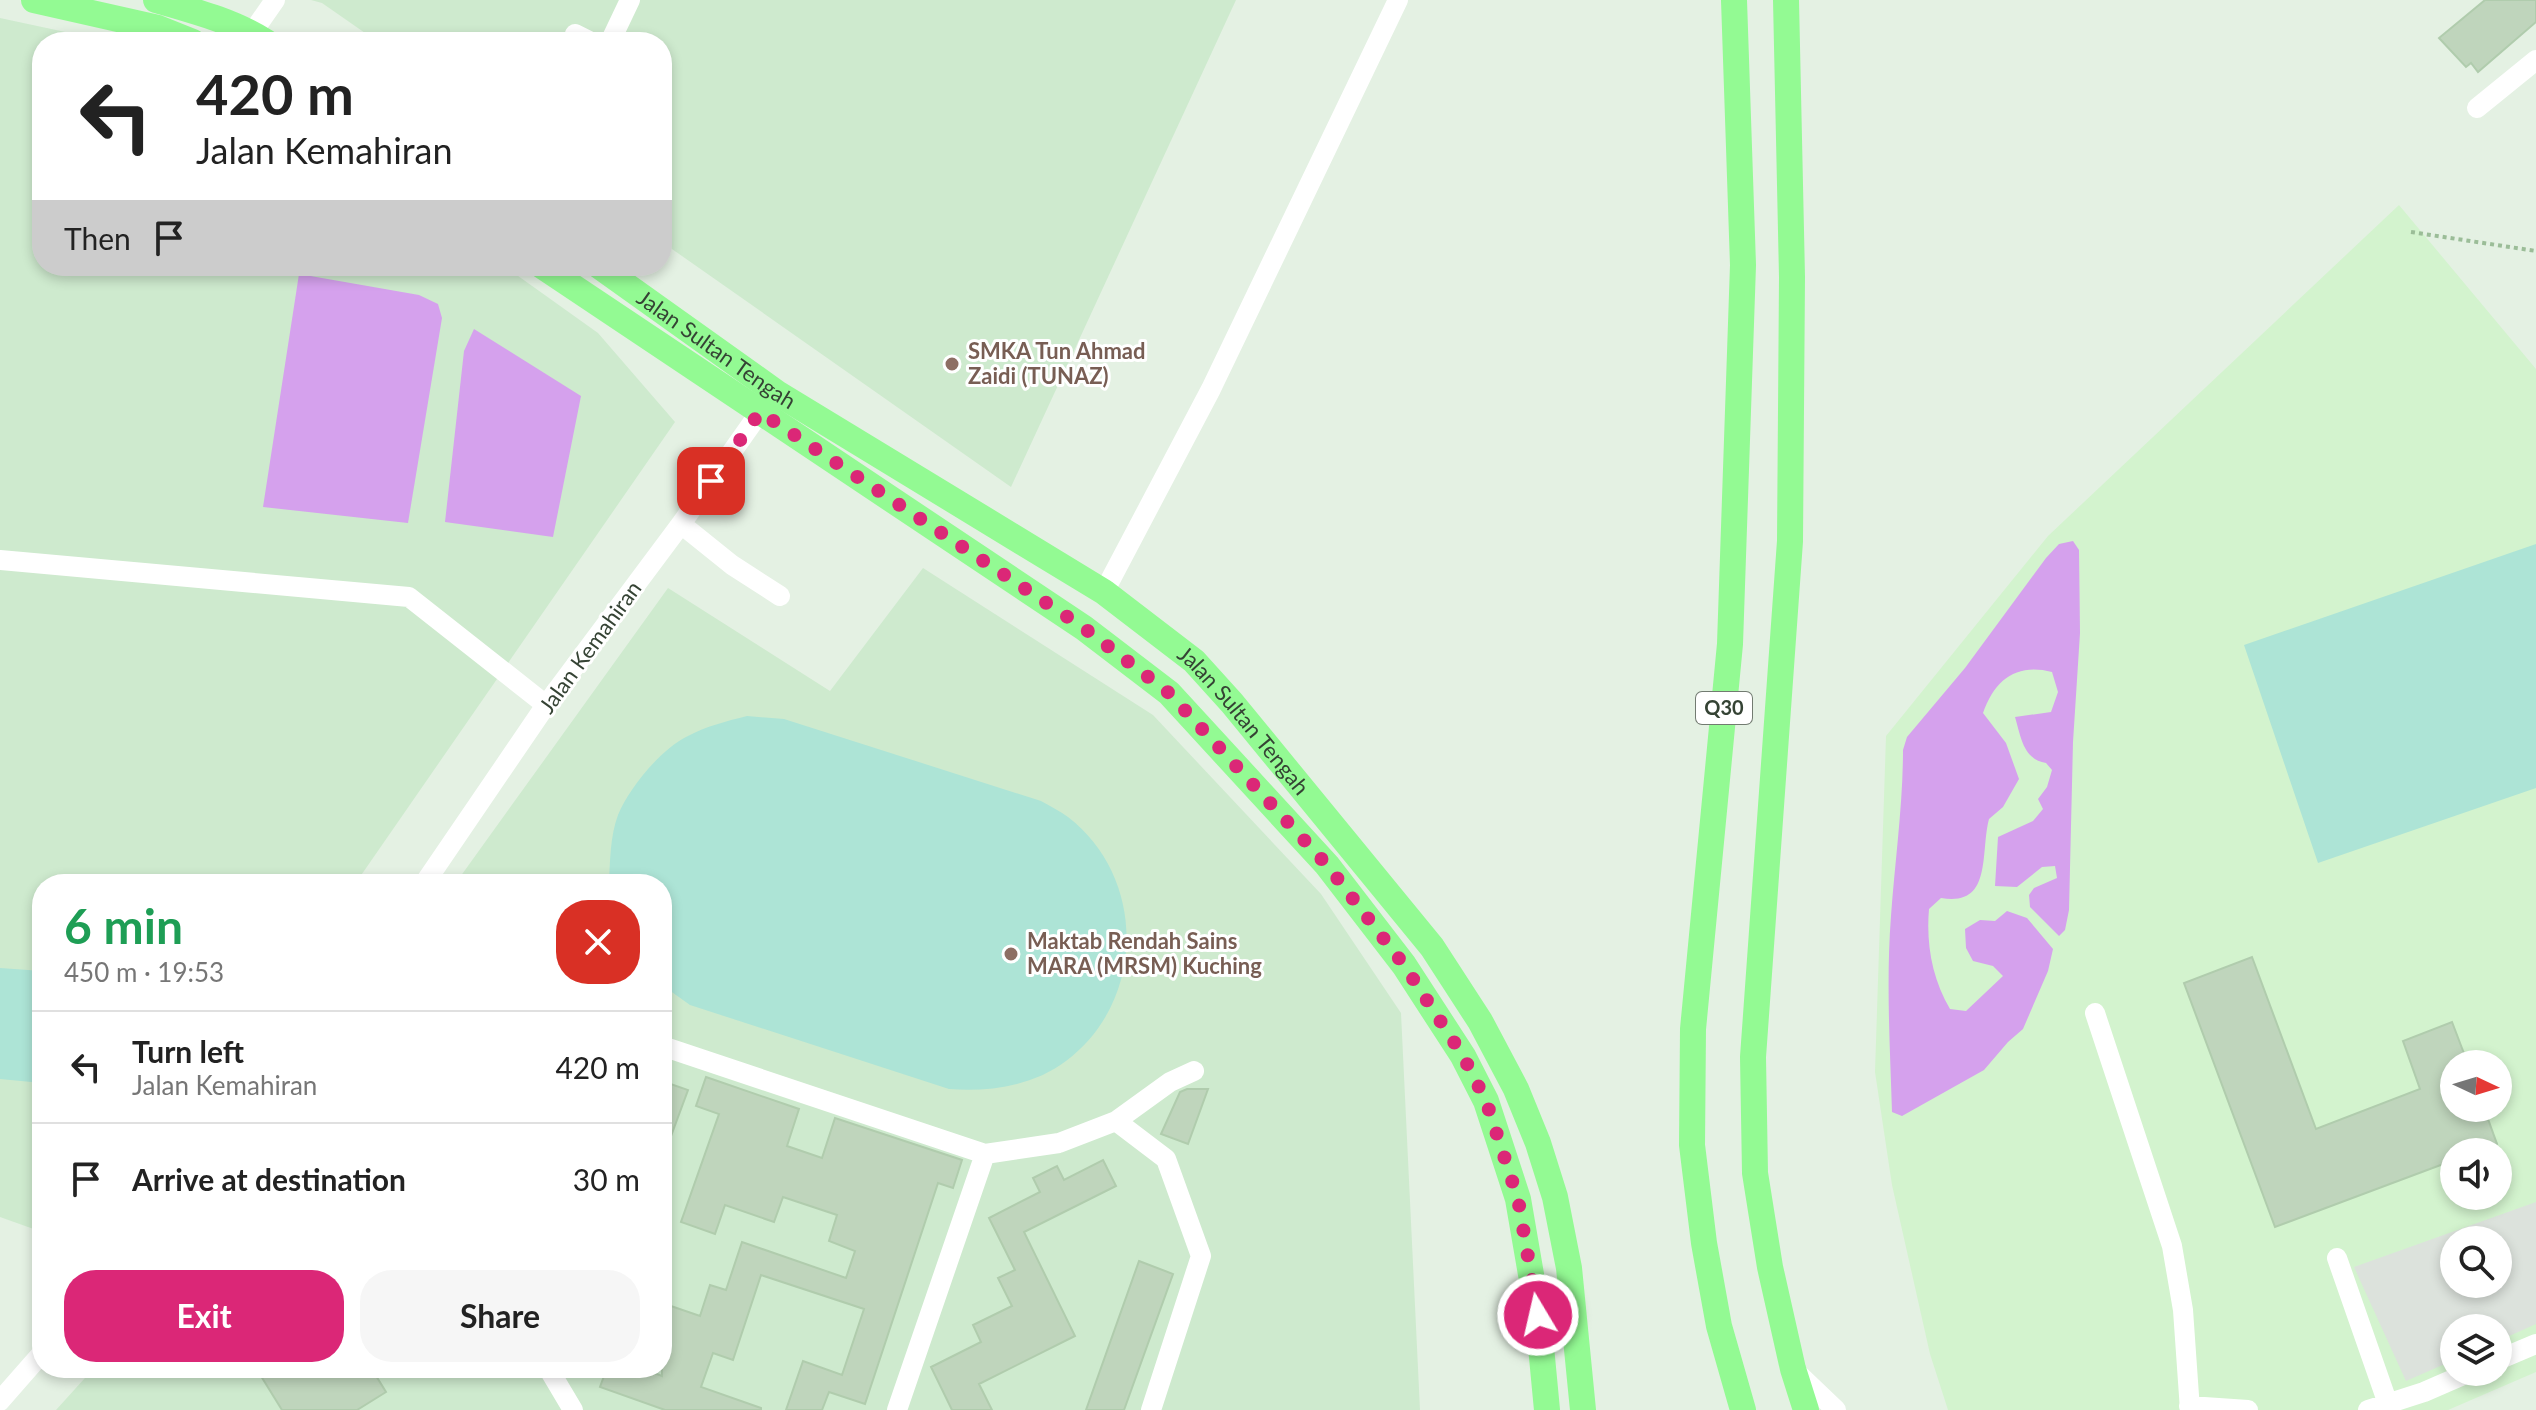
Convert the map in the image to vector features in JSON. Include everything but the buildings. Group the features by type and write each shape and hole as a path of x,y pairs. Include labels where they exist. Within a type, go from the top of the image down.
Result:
{"main road":[{"path":"34,0 168,32"},
{"path":"156,0 210,16 246,32"},
{"name":"Q30","path":"1734,0 1743,265 1730,629 1693,1029 1692,1145 1704,1243 1719,1326 1743,1410"},
{"name":"Q30","path":"1786,0 1792,277 1790,541 1753,1057 1755,1173 1770,1267 1793,1369 1806,1410"},
{"name":"Jalan Sultan Tengah","path":"557,276 1084,628 1169,693 1327,865 1404,965 1463,1056 1486,1101 1518,1199 1538,1315 1547,1410"},
{"name":"Jalan Sultan Tengah","path":"613,276 777,393 1104,592 1194,661 1232,703 1432,947 1468,999 1516,1089 1555,1197 1569,1268 1583,1410"}],"street":[{"path":"262,32 275,0"},
{"path":"615,32 630,0"},
{"path":"1104,592 1211,389 1398,0"},
{"path":"2477,108 2536,60"},
{"name":"Jalan Kemahiran","path":"431,874 546,705 760,412"},
{"path":"681,524 732,565 780,596"},
{"path":"0,560 409,597 546,705"},
{"path":"2095,1013 2172,1246 2183,1310 2189,1408 2248,1410"},
{"path":"672,1049 985,1154 1059,1143 1116,1121 1170,1082 1194,1071"},
{"path":"1116,1121 1166,1159 1201,1256 1151,1410"},
{"path":"897,1410 985,1154"},
{"path":"2337,1258 2378,1407 2440,1383"},
{"path":"2512,1354 2536,1344"},
{"path":"0,1401 32,1364"},
{"path":"1793,1369 1836,1410"},
{"path":"554,1378 573,1410"}],"path":[{"path":"2411,232 2536,251"}],"shaded area":[{"name":"SMKA Tun Ahmad Zaidi (TUNAZ)","path":"311,0 1236,0 1011,487 672,249 672,32 364,32 322,3"},
{"path":"0,18 65,32 32,32 32,276 518,276 598,333 675,422 362,874 32,874 32,1228 0,1217"},
{"path":"2399,205 2536,369 2536,1372 2512,1382 2512,1314 2440,1314 2440,1386 2504,1386 2448,1410 1948,1410 1930,1354 1892,1185 1875,1072 1886,736 2048,536"},
{"path":"299,276 419,295 438,304 442,318 408,523 263,507"},
{"path":"474,329 581,396 553,537 445,522 464,351"},
{"path":"2073,541 2079,550 2080,633 2073,742 2069,910 2065,930 2059,936 2030,907 2029,895 2034,888 2057,878 2055,866 2042,867 2017,887 1995,886 1998,837 2033,821 2043,809 2038,799 2047,787 2052,770 2028,752 2015,717 2051,712 2058,692 2052,672 2028,670 2009,676 2001,683 1983,713 2006,743 2019,779 2003,807 1989,819 1977,886 1958,899 1941,898 1929,909 1928,935 1935,973 1950,1009 1966,1011 2003,976 1993,966 1973,961 1966,948 1965,929 1980,920 1995,921 2007,911 2027,918 2053,949 2048,971 2023,1029 1984,1070 1902,1116 1892,1112 1889,989 1903,750 1907,737 1965,668 2046,558 2059,544"},
{"path":"2536,544 2536,788 2318,863 2244,645"},
{"name":"Maktab Rendah Sains MARA (MRSM) Kuching","path":"923,568 1153,715 1321,894 1401,1013 1420,1410 56,1410 85,1378 672,1378 672,874 462,874 668,588 830,691"},
{"path":"747,716 784,719 1041,801 1068,817 1094,843 1112,872 1123,905 1127,939 1123,974 1111,1006 1092,1036 1053,1070 1025,1082 995,1088 949,1089 690,1005 672,992 672,874 610,874 615,823 638,782 667,750 702,729"},
{"path":"0,968 32,970 32,1082 0,1079"},
{"path":"2536,1202 2536,1324 2512,1335 2512,1314 2440,1314 2440,1366 2406,1381 2354,1267 2440,1236 2440,1298 2512,1298 2512,1226 2469,1226"}],"place":[{"name":"SMKA Tun Ahmad Zaidi (TUNAZ)","path":"952,364"},
{"name":"Maktab Rendah Sains MARA (MRSM) Kuching","path":"1011,954"}],"route":[{"path":"711,481 760,412 1084,628 1169,693 1327,865 1404,965 1463,1056 1486,1101 1518,1199 1538,1315"}]}
